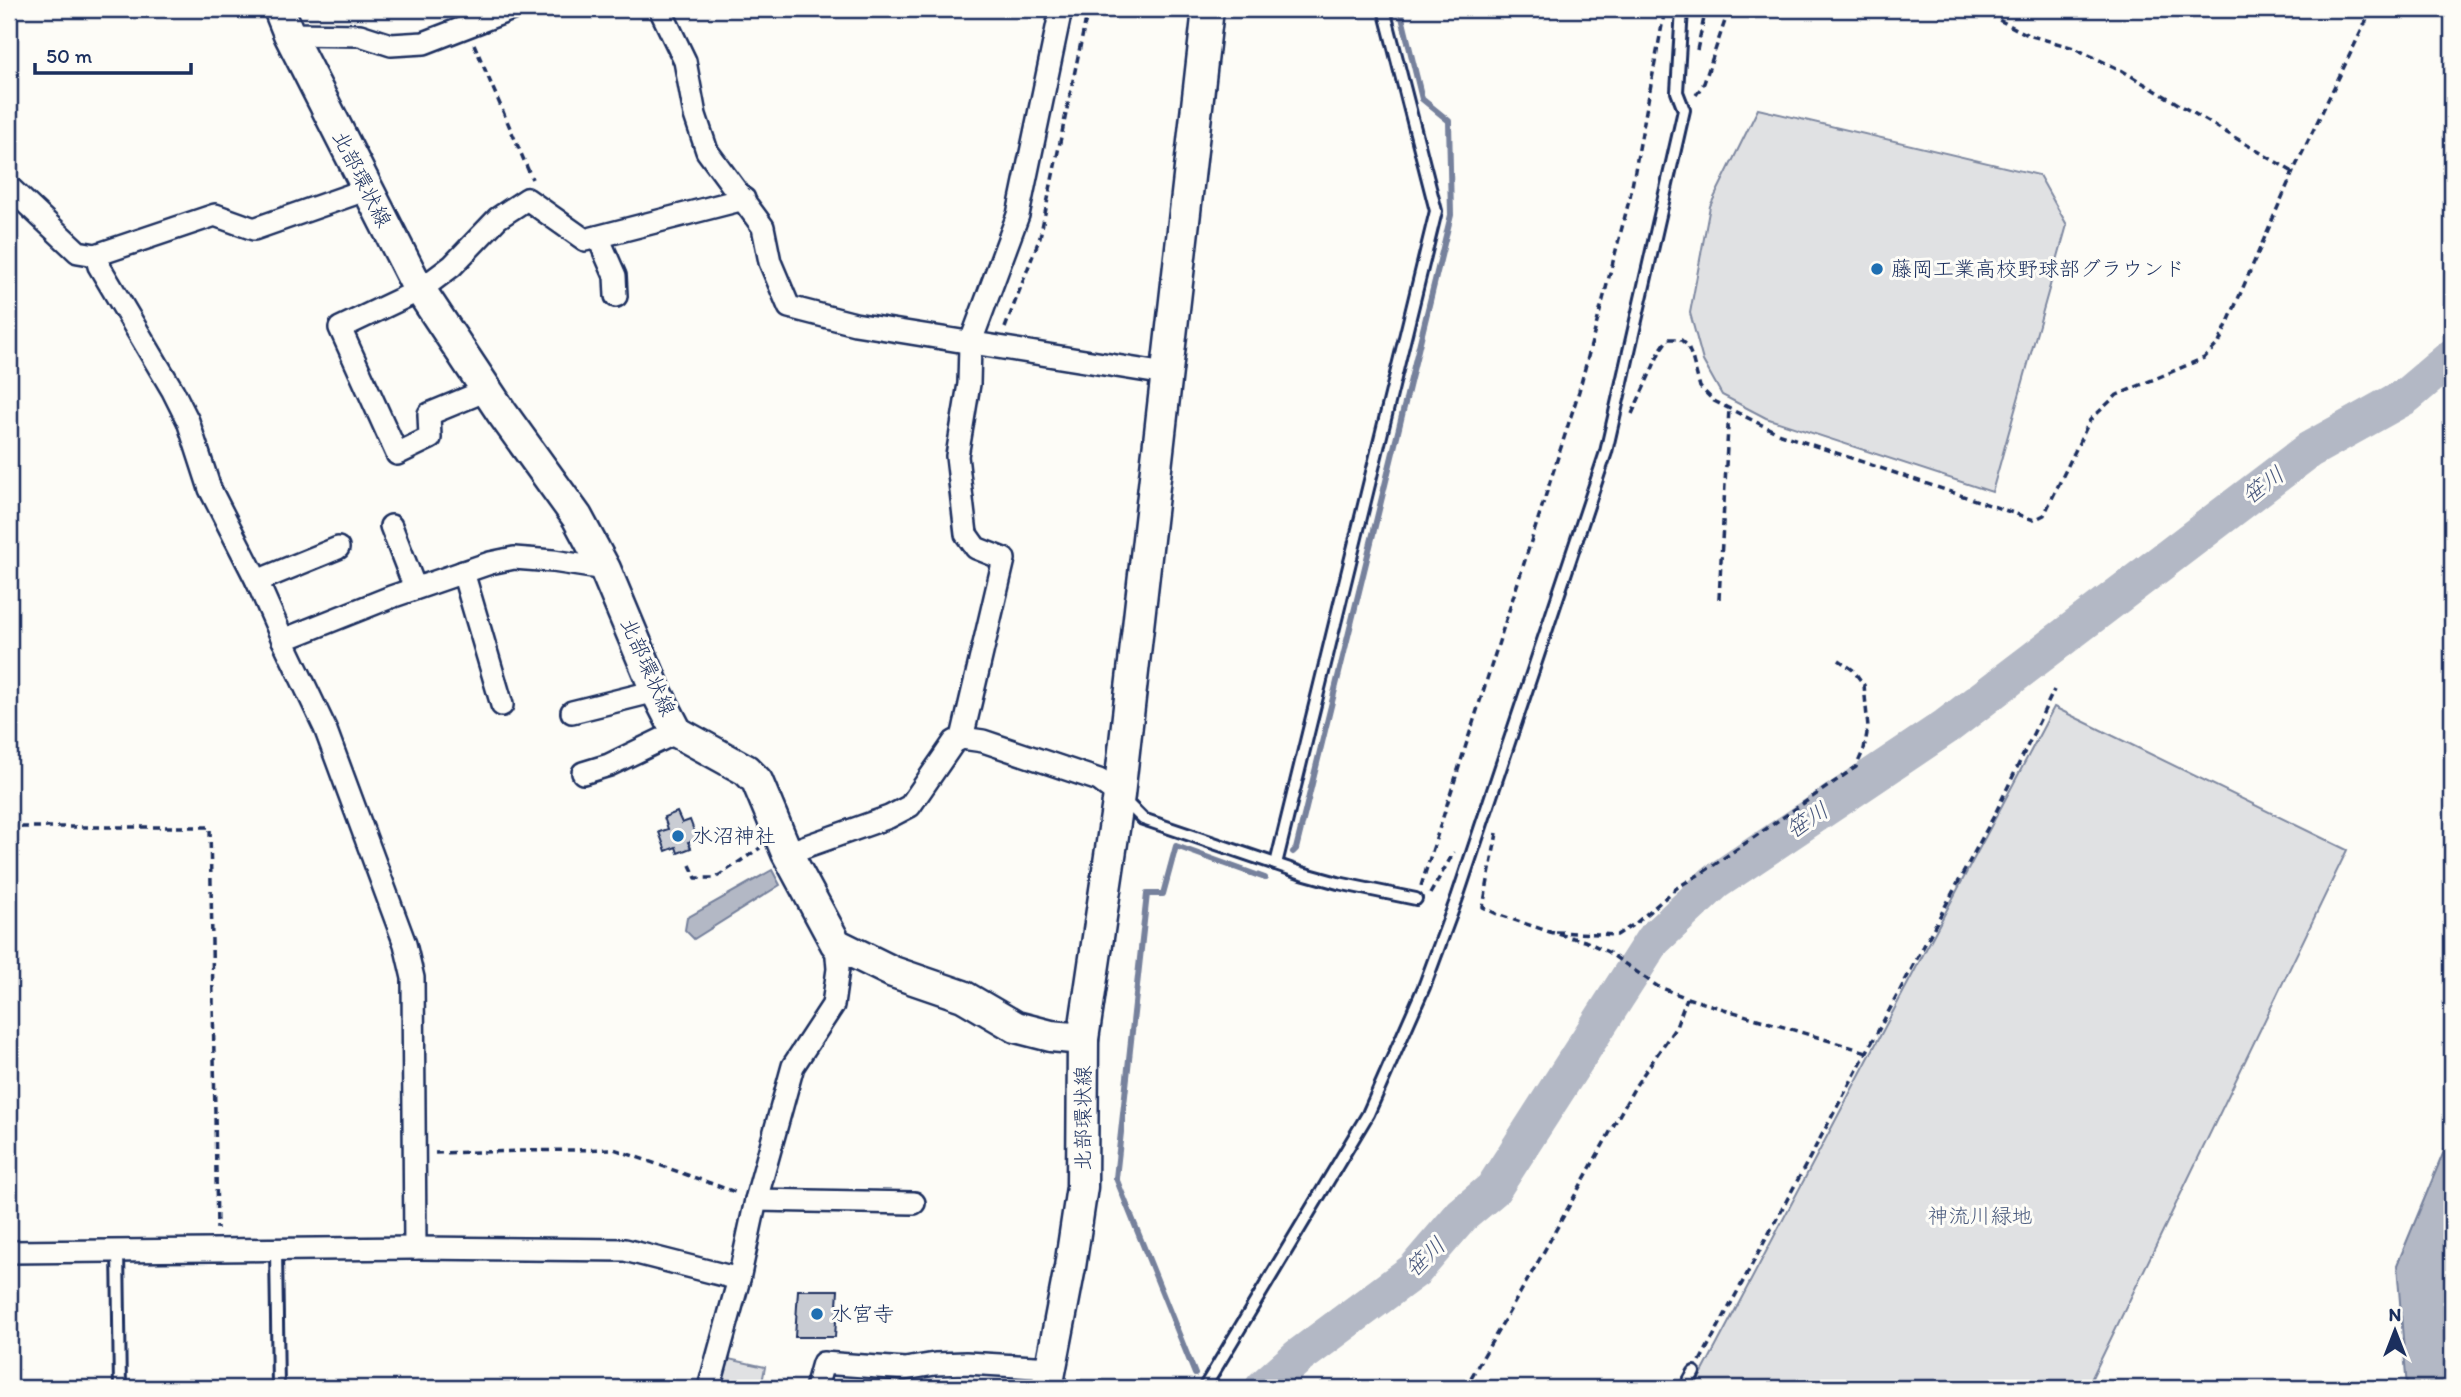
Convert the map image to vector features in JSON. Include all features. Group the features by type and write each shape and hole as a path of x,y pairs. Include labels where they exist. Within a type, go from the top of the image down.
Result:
{"street":[{"path":"284,21 360,35 391,45 424,43 512,9"},
{"path":"660,9 685,61 695,115 707,151 763,227 770,262 789,307 855,324 1166,374"},
{"path":"962,738 1004,559 976,548 966,534 957,456 969,384 970,344 1018,215 1061,9"},
{"path":"1083,1039 1119,795 1208,9"},
{"name":"北部環状線","path":"284,21 420,290 577,517 606,569 656,691 677,732 746,770 757,781 787,853 836,944 893,972 963,996 1016,1027 1051,1036 1083,1039 1082,1187 1050,1378"},
{"path":"9,187 78,252 96,255 215,215 254,229 368,189"},
{"path":"487,390 429,414 430,438 397,454 340,328 420,290 452,266 498,218 527,199 585,240 744,199"},
{"path":"598,237 615,276 616,296"},
{"path":"96,255 99,266 188,421 210,489 257,581 326,728 405,944 413,978 415,1248"},
{"path":"391,526 415,588"},
{"path":"257,581 338,548"},
{"path":"283,640 415,588 514,558 606,569"},
{"path":"463,572 502,705"},
{"path":"572,712 656,691"},
{"path":"583,773 608,765 677,732"},
{"path":"787,853 889,817 910,806 954,742 962,738 983,741 1099,780 1119,795"},
{"path":"709,1388 740,1279 756,1200 793,1066 833,1005 838,969 836,944"},
{"path":"756,1200 914,1203"},
{"path":"9,1252 415,1248 625,1250 740,1279"},
{"path":"816,1388 823,1363 905,1369 966,1363 1050,1378"}],"lane":[{"path":"1276,864 1436,211 1384,9"},
{"path":"1204,1388 1368,1114 1396,1055 1457,898 1606,452 1684,110 1677,92 1682,9"},
{"path":"1119,795 1143,819 1338,883 1416,899"},
{"path":"118,1250 120,1388"},
{"path":"276,1250 278,1388"},
{"path":"1685,1388 1694,1372"}],"path":[{"path":"1000,349 1001,339 1040,237 1088,9"},
{"path":"1416,899 1579,391 1630,197 1665,9"},
{"path":"1684,110 1704,83 1730,9"},
{"path":"1978,9 2028,35 2074,48 2122,70 2293,172"},
{"path":"1606,452 1622,436 1661,349 1668,339 1680,339 1687,345 1700,387 1714,401 1780,433 2034,520 2044,515 2090,420 2117,395 2204,358 2219,343 2293,172 2372,9"},
{"path":"466,26 547,213"},
{"path":"1719,599 1729,408"},
{"path":"1550,932 1616,935 1636,923 1678,887 1728,856 1856,767 1864,749 1868,728 1864,685 1853,670 1839,660"},
{"path":"1694,1372 1994,816 2054,690"},
{"path":"9,827 210,827 218,1249"},
{"path":"1497,833 1483,907 1550,932 1585,941 1608,952 1657,986 1687,998 1867,1052"},
{"path":"690,865 696,878 715,878 741,860"},
{"path":"1465,1388 1636,1085 1676,1027 1687,998"},
{"path":"413,1153 614,1149 756,1200"}],"green space":[{"name":"藤岡工業高校野球部グラウンド","path":"1758,109 2039,175 2067,225 1992,492 1766,418 1722,395 1703,361 1690,313 1710,206"},
{"name":"神流川緑地","path":"2054,707 2347,850 2087,1388 1694,1388"},
{"path":"724,1358 765,1367 761,1388 721,1388 717,1382"}],"shaded area":[{"path":"772,870 780,885 694,939 685,930 687,918"},
{"path":"2452,1132 2452,1388 2407,1388 2397,1265"}],"building":[{"name":"水沼神社","path":"677,812 682,823 690,820 697,839 688,842 691,848 678,853 676,847 666,851 659,832 668,829 664,817"},
{"name":"水宮寺","path":"798,1290 838,1290 835,1337 795,1337"}],"waterway":[{"path":"1293,852 1296,849 1451,215 1449,121 1422,99 1400,9"},
{"name":"笹川","path":"1263,1388 1298,1357 1415,1270 1462,1215 1493,1189 1653,940 1715,882 1947,726 2309,450 2406,396 2452,357"},
{"path":"1195,1374 1116,1178 1147,894 1163,894 1176,846 1265,878"}],"place":[{"name":"藤岡工業高校野球部グラウンド","path":"1877,269"},
{"name":"水沼神社","path":"678,836"},
{"name":"水宮寺","path":"817,1314"}]}
